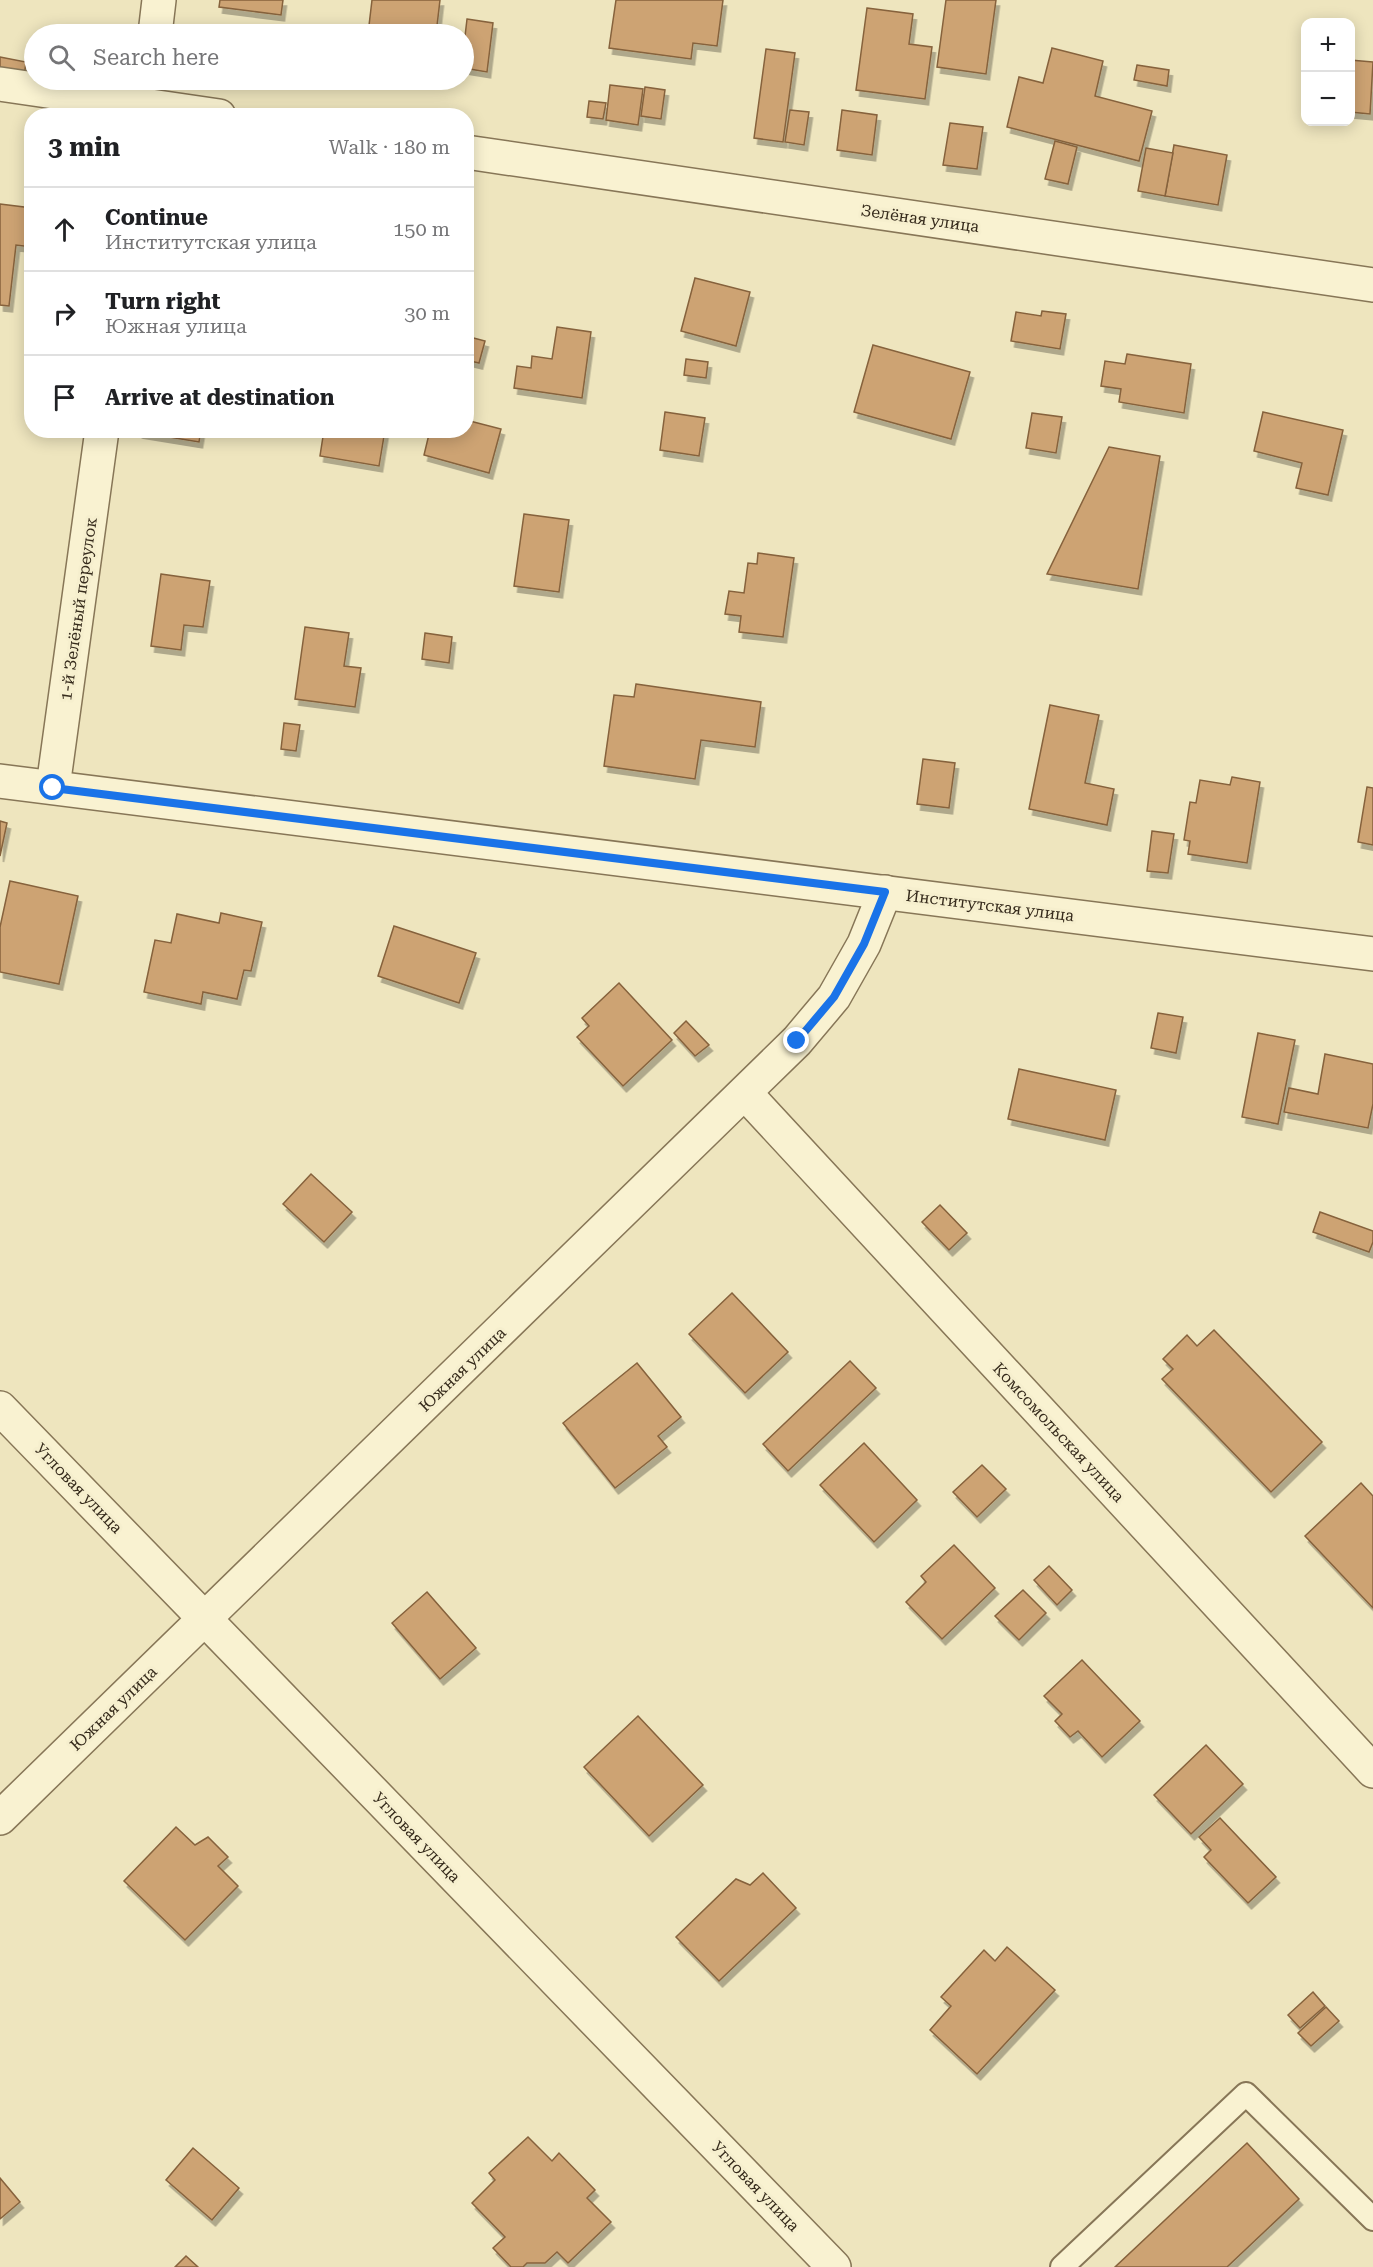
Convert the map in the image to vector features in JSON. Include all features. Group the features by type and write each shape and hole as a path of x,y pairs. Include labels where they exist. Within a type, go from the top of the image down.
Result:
{"street":[{"path":"156,24 159,0"},
{"path":"0,84 24,87"},
{"path":"55,90 146,100 182,108"},
{"name":"Зелёная улица","path":"474,153 1373,285"},
{"name":"1-й Зелёный переулок","path":"53,788 101,438"},
{"name":"Институтская улица","path":"0,781 1373,954"},
{"name":"Южная улица","path":"0,1818 797,1041 834,997 864,944 885,892"},
{"name":"Комсомольская улица","path":"745,1093 1373,1771"},
{"name":"Угловая улица","path":"0,1408 834,2267"}],"lane":[{"path":"1062,2267 1246,2094 1373,2219"}],"building":[{"path":"220,0 283,0 281,15 219,7"},
{"path":"372,0 440,0 437,24 369,24"},
{"path":"616,0 723,0 717,46 693,43 691,59 609,48"},
{"path":"946,0 996,0 986,74 937,67"},
{"path":"867,8 913,14 909,44 932,47 925,99 856,90"},
{"path":"467,19 493,23 487,72 474,70 474,24 466,24"},
{"path":"1052,48 1103,61 1095,96 1152,111 1139,161 1007,127 1019,77 1043,83"},
{"path":"766,49 795,53 783,142 754,138"},
{"path":"0,57 24,62 24,77 0,72"},
{"path":"1355,60 1373,62 1370,114 1355,112"},
{"path":"1137,65 1169,70 1167,86 1134,80"},
{"path":"610,85 643,89 638,125 606,120"},
{"path":"645,87 665,90 661,119 641,116"},
{"path":"589,101 606,103 603,119 587,117"},
{"path":"790,110 809,112 804,145 785,142"},
{"path":"842,110 877,115 872,155 837,150"},
{"path":"950,123 983,127 977,169 943,165"},
{"path":"1055,141 1077,147 1068,184 1045,179"},
{"path":"1174,145 1227,155 1218,205 1165,196"},
{"path":"1146,148 1173,153 1165,196 1138,191"},
{"path":"0,204 24,207 24,246 16,245 9,306 0,305"},
{"path":"695,278 750,292 736,346 681,331"},
{"path":"1042,311 1066,314 1060,349 1011,341 1016,312 1041,316"},
{"path":"557,327 591,332 582,398 514,388 517,366 531,368 532,356 552,359"},
{"path":"474,338 485,341 479,363 474,362"},
{"path":"873,345 970,372 951,439 854,412"},
{"path":"1127,354 1191,364 1184,413 1119,402 1121,389 1101,386 1105,361 1125,364"},
{"path":"686,359 708,362 706,378 684,375"},
{"path":"665,412 705,418 699,456 660,450"},
{"path":"1263,412 1343,430 1328,495 1296,488 1302,463 1254,451"},
{"path":"1032,413 1062,417 1056,453 1026,448"},
{"path":"474,422 501,429 489,473 424,455 428,438 474,438"},
{"path":"175,438 200,438 199,442"},
{"path":"323,438 384,438 379,466 320,456"},
{"path":"1109,447 1160,456 1138,589 1047,574"},
{"path":"524,514 569,520 559,592 514,586"},
{"path":"758,553 794,558 783,637 739,632 741,616 725,614 729,591 744,593 748,563 757,564"},
{"path":"161,574 210,581 203,627 184,625 181,650 151,646"},
{"path":"305,627 349,633 344,666 361,668 355,707 295,699"},
{"path":"425,633 452,637 449,663 422,659"},
{"path":"636,684 761,702 755,747 701,740 695,779 604,766 614,695 634,697"},
{"path":"1050,705 1099,715 1085,783 1114,789 1107,825 1029,809"},
{"path":"284,723 300,725 296,751 281,749"},
{"path":"923,759 955,763 949,808 917,804"},
{"path":"1232,777 1260,782 1247,863 1188,854 1190,841 1184,840 1190,802 1196,803 1200,780 1230,785"},
{"path":"1367,787 1373,788 1373,845 1358,842"},
{"path":"0,821 7,823 0,856"},
{"path":"1152,831 1174,834 1168,873 1147,871"},
{"path":"10,881 78,896 59,984 0,972 0,927"},
{"path":"221,913 262,922 251,971 244,970 237,999 203,992 201,1004 144,992 155,940 171,943 177,914 219,923"},
{"path":"394,926 476,953 459,1003 378,976"},
{"path":"619,983 672,1040 623,1086 577,1037 589,1026 582,1018"},
{"path":"1158,1013 1183,1017 1176,1053 1151,1048"},
{"path":"686,1021 709,1045 695,1056 674,1033"},
{"path":"1258,1033 1295,1040 1278,1124 1242,1117"},
{"path":"1325,1054 1373,1064 1373,1104 1368,1128 1284,1112 1289,1088 1318,1094"},
{"path":"1019,1069 1116,1090 1105,1140 1008,1119"},
{"path":"311,1174 352,1212 324,1242 283,1204"},
{"path":"940,1205 967,1233 949,1250 922,1222"},
{"path":"1320,1212 1373,1231 1373,1242 1369,1252 1313,1232"},
{"path":"732,1293 788,1352 745,1393 689,1334"},
{"path":"1214,1330 1322,1442 1271,1492 1162,1379 1173,1369 1163,1359 1187,1335 1197,1346"},
{"path":"850,1361 876,1388 788,1471 763,1444"},
{"path":"637,1363 681,1417 658,1436 667,1447 615,1488 563,1423"},
{"path":"864,1443 917,1500 874,1542 820,1485"},
{"path":"982,1465 1006,1489 977,1517 953,1492"},
{"path":"1361,1483 1373,1496 1373,1608 1305,1536"},
{"path":"954,1545 995,1588 942,1639 906,1602 926,1582 921,1576"},
{"path":"1049,1566 1072,1590 1057,1605 1034,1580"},
{"path":"1023,1590 1046,1613 1019,1640 995,1616"},
{"path":"427,1592 476,1648 440,1679 392,1623"},
{"path":"1082,1660 1140,1721 1102,1757 1078,1731 1070,1737 1055,1721 1062,1714 1044,1696"},
{"path":"638,1716 703,1785 649,1836 584,1767"},
{"path":"1206,1745 1243,1784 1191,1834 1154,1795"},
{"path":"1220,1818 1276,1877 1248,1903 1204,1857 1211,1850 1199,1837"},
{"path":"176,1827 195,1845 208,1837 228,1857 218,1866 238,1886 185,1940 124,1881"},
{"path":"763,1873 796,1908 719,1981 676,1937 736,1879 750,1885"},
{"path":"1007,1947 1055,1990 977,2074 930,2030 951,2006 941,1997 984,1950 995,1961"},
{"path":"1313,1992 1325,2006 1300,2028 1288,2015"},
{"path":"1326,2007 1339,2021 1311,2046 1298,2033"},
{"path":"528,2137 552,2161 559,2153 595,2190 587,2198 611,2222 568,2263 557,2252 545,2263 527,2263 523,2267 511,2267 493,2248 505,2237 472,2203 495,2180 489,2173"},
{"path":"1247,2143 1299,2199 1227,2267 1115,2267"},
{"path":"193,2148 239,2188 212,2220 166,2180"},
{"path":"0,2178 20,2202 0,2219"},
{"path":"186,2256 198,2267 175,2267"}],"route":[{"path":"53,788 885,892 864,944 834,997 797,1041"}]}
